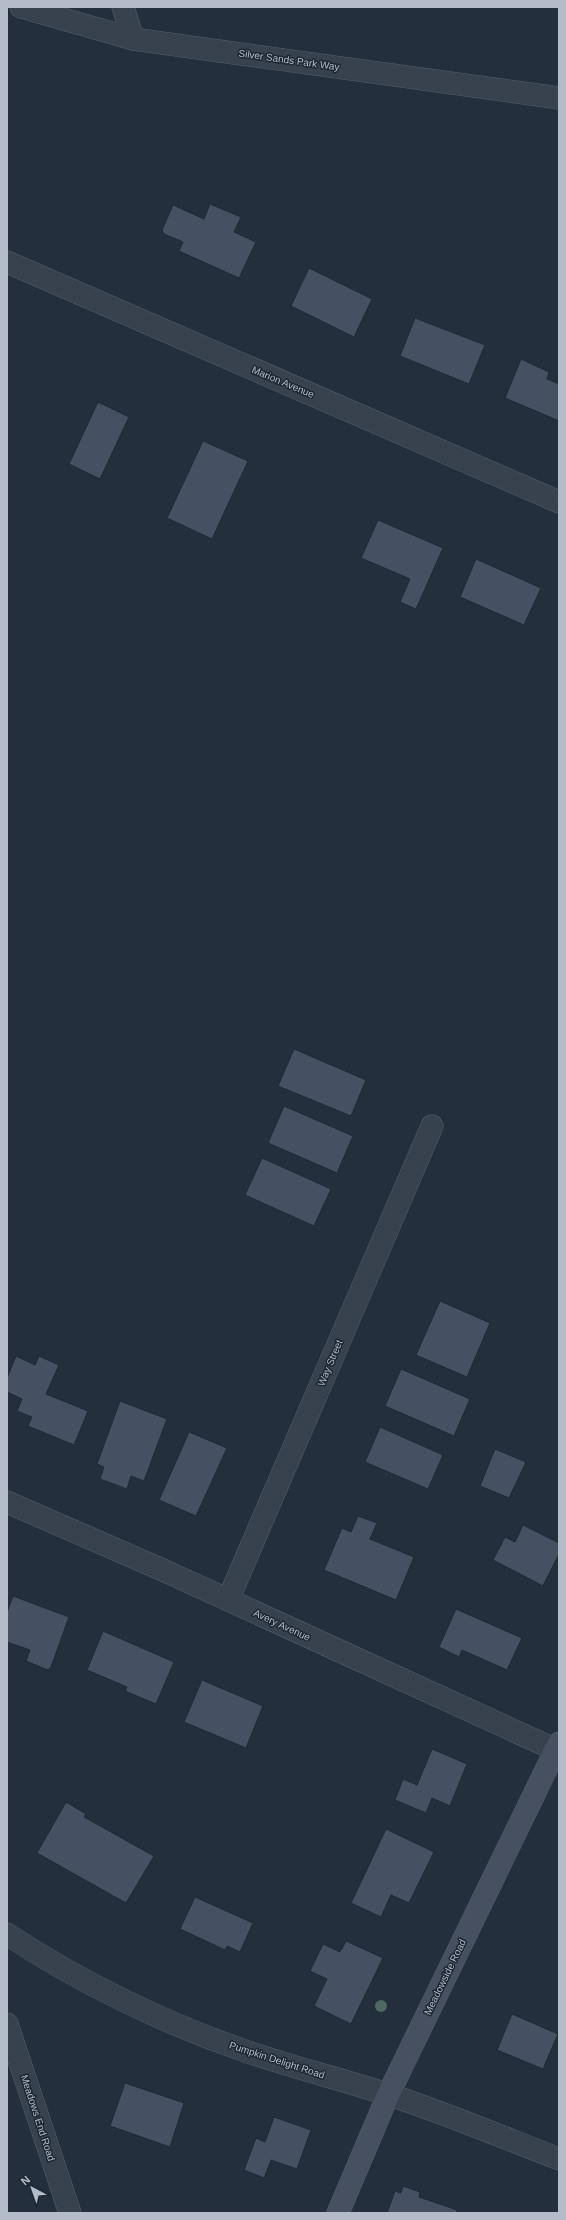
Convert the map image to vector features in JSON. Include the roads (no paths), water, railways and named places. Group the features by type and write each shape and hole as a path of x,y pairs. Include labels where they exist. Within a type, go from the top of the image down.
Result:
{"main road":[{"name":"Meadowside Road","path":"338,2213 388,2095 557,1747"}],"street":[{"name":"Silver Sands Park Way","path":"21,7 133,38 559,98"},
{"path":"123,7 133,38"},
{"name":"Marion Avenue","path":"7,262 559,502"},
{"name":"Way Street","path":"228,1600 432,1126"},
{"name":"Avery Avenue","path":"7,1502 557,1747"},
{"name":"Pumpkin Delight Road","path":"7,1934 42,1956 158,2015 244,2051 388,2095 559,2159"},
{"name":"Meadows End Road","path":"7,2024 70,2213"}]}
